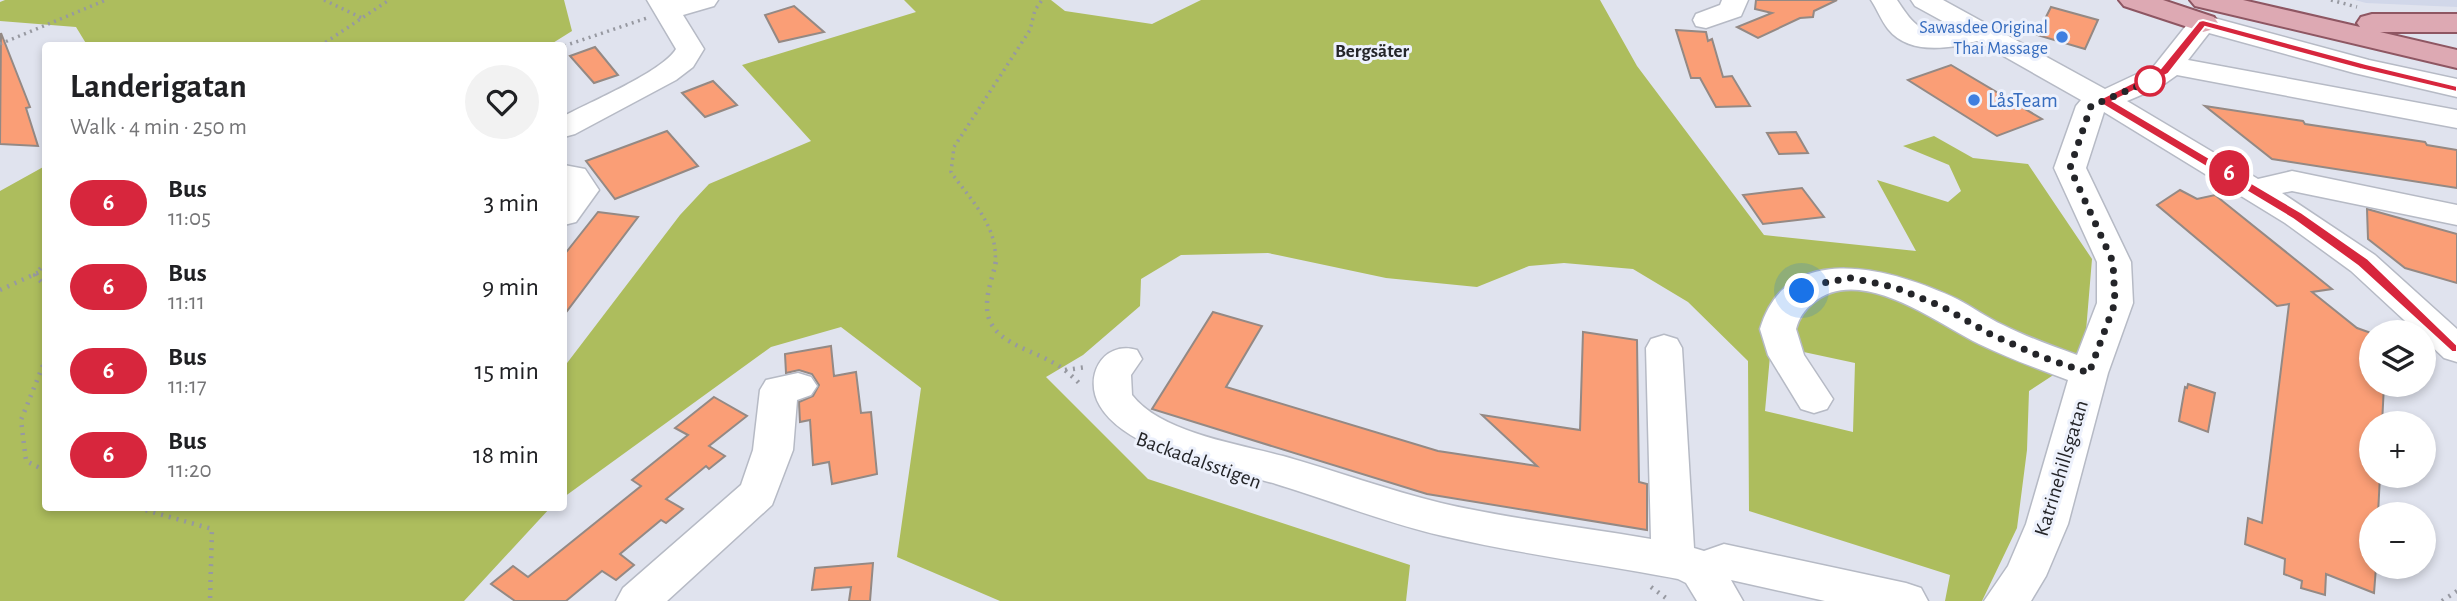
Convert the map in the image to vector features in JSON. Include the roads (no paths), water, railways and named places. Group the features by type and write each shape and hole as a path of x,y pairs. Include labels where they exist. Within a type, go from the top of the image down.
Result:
{"main road":[{"path":"2134,0 2457,59"},
{"path":"2258,0 2457,43"},
{"path":"2364,24 2457,23"}],"street":[{"path":"567,126 666,74 683,61 690,49 664,6 705,0"},
{"path":"1706,20 1731,10 1735,0"},
{"path":"1884,0 1903,29 1920,36 1955,40 1980,31"},
{"path":"1946,4 1980,31 2256,189 2363,262 2457,349"},
{"path":"2104,101 2150,81 2172,64 2204,11 2364,67 2457,89"},
{"path":"2172,64 2196,72 2457,119"},
{"name":"Katrinehillsgatan","path":"2006,601 2025,576 2047,524 2089,373 2115,303 2113,262 2070,168 2091,106 2104,101"},
{"path":"567,175 574,176 583,190 567,211"},
{"path":"2256,189 2292,181 2457,215"},
{"path":"1814,400 1782,347 1778,329 1789,307 1802,291 1823,283 1851,278 1894,287 1931,302 2011,344 2089,373"},
{"path":"1664,348 1686,579 1724,561 1906,601"},
{"name":"Backadalsstigen","path":"1124,359 1112,375 1111,392 1130,417 1146,429 1174,440 1299,476 1371,501 1686,579"},
{"path":"638,601 758,494 773,450 779,390 798,386"}],"place":[{"name":"Sawasdee Original Thai Massage","path":"2062,37"},
{"name":"LåsTeam","path":"1974,100"}],"district":[{"name":"Bergsäter","path":"1372,50"}]}
